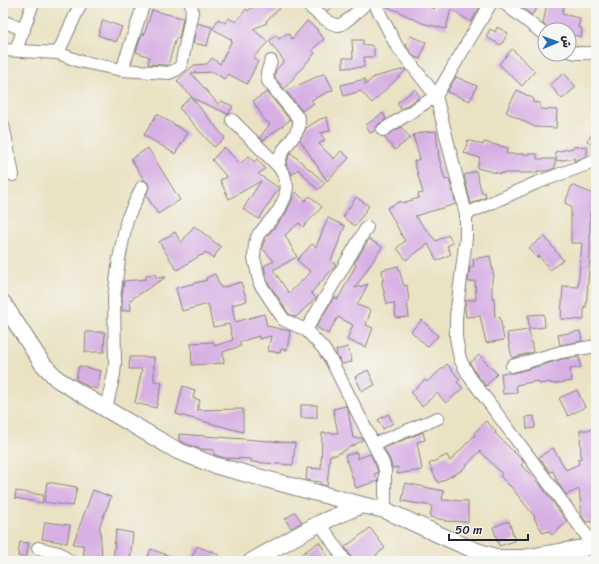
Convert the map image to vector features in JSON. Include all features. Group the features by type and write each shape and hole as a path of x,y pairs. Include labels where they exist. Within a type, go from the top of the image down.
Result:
{"main road":[{"path":"3,303 42,362 57,379 178,451 214,465 385,510 474,550 499,558 524,558 595,546"},
{"path":"252,561 320,523 362,505"}],"street":[{"path":"16,50 33,3"},
{"path":"58,53 81,3"},
{"path":"122,70 144,3"},
{"path":"3,50 58,53 79,61 122,70 169,73 181,66 192,12 191,3"},
{"path":"305,3 331,24 339,25 343,24 352,17 366,3"},
{"path":"376,3 377,8 396,45 436,96 466,214 466,238 456,317 456,337 460,359 469,376 595,546"},
{"path":"383,130 436,96 491,3"},
{"path":"504,3 537,29"},
{"path":"3,21 24,30"},
{"path":"577,54 596,52"},
{"path":"271,61 267,73 268,81 299,119 299,127 282,152 278,166"},
{"path":"232,120 278,166 284,175 287,187 285,197 278,210 258,235 255,243 254,258 260,284 284,320 306,330 323,348 331,360 383,463 385,471 385,510"},
{"path":"3,125 13,176"},
{"path":"466,214 536,184 596,161"},
{"path":"106,409 115,364 114,298 119,258 127,219 142,187"},
{"path":"306,330 367,227"},
{"path":"512,366 561,352 596,346"},
{"path":"374,444 438,418"},
{"path":"320,523 345,561"},
{"path":"38,548 59,553 69,561"}],"building":[{"path":"257,3 285,3 266,21 267,23 253,29 268,42 253,58 258,61 247,84 228,74 224,79 214,72 191,73 219,105 221,101 233,106 229,113 228,114 194,99 177,81 194,65 207,64 212,58 220,64 232,40 213,29 218,19 225,23 228,18 236,22 246,9 248,11"},
{"path":"336,3 327,11 318,4"},
{"path":"384,3 421,3 434,9 436,3 482,3 471,22 451,9 446,29 422,23 401,12 384,6"},
{"path":"516,3 541,3 532,15"},
{"path":"547,3 564,6 562,14 580,18 578,28 582,28 581,37 577,36 577,22 543,22"},
{"path":"152,10 183,18 179,39 176,38 168,65 148,64 150,57 136,52 142,34 144,35"},
{"path":"103,20 122,27 116,42 98,35"},
{"path":"307,21 318,30 317,31 324,39 312,50 315,53 284,89 275,78 275,74 276,70 284,61 269,41 276,35 279,39 288,33 292,39"},
{"path":"197,23 212,27 207,46 193,43"},
{"path":"497,27 508,33 501,45 486,37 490,29 495,32"},
{"path":"410,36 426,42 420,59 415,57 406,46"},
{"path":"352,40 363,40 363,45 371,45 374,48 374,57 364,57 364,67 343,68 343,58 353,58"},
{"path":"512,49 535,71 522,86 499,64"},
{"path":"406,70 372,103 361,91 344,96 341,85 365,79 365,85 374,77"},
{"path":"325,73 333,90 311,100 314,103 302,111 286,91"},
{"path":"564,73 576,87 562,99 550,85"},
{"path":"456,77 477,86 470,101 447,92"},
{"path":"415,89 420,97 401,109 397,103"},
{"path":"517,90 534,99 532,102 540,103 540,109 557,110 556,128 535,127 506,112"},
{"path":"267,92 290,120 263,141 260,137 270,124 265,121 253,101"},
{"path":"191,97 225,138 214,147 179,108"},
{"path":"383,113 386,119 376,127 376,130 370,133 366,125"},
{"path":"157,114 188,133 175,154 144,135"},
{"path":"327,117 330,131 320,133 325,140 319,144 334,159 341,151 349,158 327,181 300,140 306,128 320,119"},
{"path":"401,127 410,138 395,150 384,137"},
{"path":"596,129 596,148 587,141"},
{"path":"436,131 439,158 445,180 449,179 456,204 415,216 436,241 448,235 453,243 447,246 451,254 437,261 428,244 406,260 397,248 405,241 387,208 401,201 402,203 419,198 418,194 423,193 414,161 420,159 413,135"},
{"path":"468,140 483,145 484,142 508,148 506,154 537,154 537,159 555,159 555,168 546,171 537,171 537,173 501,174 477,168 480,158 464,153"},
{"path":"587,146 587,156 574,161 574,158 557,161 555,152 573,147"},
{"path":"224,147 240,164 249,156 254,162 257,159 265,169 258,174 279,188 259,219 243,209 261,181 229,199 220,180 227,177 212,160"},
{"path":"148,148 180,200 158,214 146,195 149,187 148,183 144,180 131,159"},
{"path":"291,153 325,183 318,190 298,169 292,175 286,165"},
{"path":"476,171 482,193 485,192 486,197 471,204 464,175"},
{"path":"572,185 596,195 596,199 590,213 590,256 586,307 584,306 584,320 561,319 563,286 578,287 582,243 571,243 571,206 565,203"},
{"path":"296,192 305,201 310,196 322,207 303,227 299,223 285,235 297,257 273,270 289,293 311,272 297,260 312,244 316,247 328,218 345,226 331,261 336,265 311,293 316,298 296,317 289,314 267,281 264,266 274,261 262,248 265,239 285,215"},
{"path":"356,197 369,206 355,226 343,217"},
{"path":"194,226 221,247 213,258 205,252 202,256 201,255 177,270 159,242 175,232 181,243"},
{"path":"544,236 563,260 550,270 539,256 537,258 529,248"},
{"path":"369,239 382,247 355,288 368,284 357,305 371,310 366,325 373,328 366,347 347,340 353,325 338,317 328,334 316,327 334,297 338,299 356,265 354,264"},
{"path":"490,256 494,277 492,278 492,298 494,298 495,318 500,317 504,340 486,343 480,316 466,317 465,306 466,300 476,300 475,281 468,282 470,267 474,266 473,259"},
{"path":"398,266 404,286 407,285 409,317 396,318 394,303 387,304 382,284 382,280 384,280 382,270"},
{"path":"156,274 156,278 166,277 130,300 131,310 122,311 124,281 146,279 146,275"},
{"path":"215,274 221,288 241,282 247,301 232,305 235,322 264,314 267,326 290,331 287,350 281,349 280,353 268,351 271,336 259,339 259,336 239,342 241,346 223,352 224,363 192,365 191,343 214,342 214,346 233,340 229,324 213,327 208,304 182,311 176,288 207,280 206,278"},
{"path":"544,314 545,327 529,329 528,315"},
{"path":"422,320 438,336 427,347 411,331"},
{"path":"529,330 533,352 512,358 507,333"},
{"path":"580,331 582,341 560,345 558,335"},
{"path":"86,332 105,332 104,352 85,352"},
{"path":"348,347 352,362 342,364 337,356 336,350"},
{"path":"479,355 497,374 486,386 470,363"},
{"path":"130,357 154,357 154,381 162,383 156,408 135,403 142,369 129,369"},
{"path":"579,357 581,367 570,369 572,381 539,384 538,381 516,385 517,393 503,394 501,373 514,373 563,359"},
{"path":"447,364 460,380 457,382 463,388 446,403 437,393 422,406 411,393 425,380 427,382"},
{"path":"79,366 101,371 97,389 87,386 76,379"},
{"path":"368,370 375,385 362,391 355,377"},
{"path":"183,386 195,390 193,398 200,400 197,410 243,409 243,432 176,414"},
{"path":"577,390 585,407 568,416 559,398"},
{"path":"301,405 317,405 317,418 301,418"},
{"path":"346,406 353,438 362,438 363,440 336,455 330,455 327,486 320,484 321,482 306,480 307,468 321,469 322,433 338,433 333,409"},
{"path":"388,414 393,423 383,429 378,420"},
{"path":"534,416 535,428 527,429 526,417"},
{"path":"486,421 496,431 495,433 524,462 521,465 539,483 567,522 552,535 548,531 543,533 534,518 535,517 512,488 500,476 502,474 480,451 461,471 438,483 429,464 447,455 450,461"},
{"path":"580,430 596,430 596,521 586,522 582,516 579,489 566,495 558,483 553,471 550,472 539,457 553,448 566,470 579,464 578,460 581,459"},
{"path":"423,432 425,440 417,442 422,470 397,474 398,467 392,468 384,448"},
{"path":"179,434 295,443 293,465 251,462 251,459 225,458 214,455 214,450 200,449 182,442 179,440"},
{"path":"357,452 357,459 370,454 376,466 378,473 374,474 378,478 378,481 356,488 345,456"},
{"path":"47,482 77,487 73,506 44,502"},
{"path":"405,483 444,491 442,500 468,501 468,522 444,521 445,520 430,517 432,506 402,501"},
{"path":"93,490 111,497 99,528 102,557 84,558 83,545 73,544"},
{"path":"16,491 43,495 42,503 15,498"},
{"path":"295,512 302,522 291,528 285,519"},
{"path":"509,521 515,541 499,546 493,527"},
{"path":"45,522 70,525 67,543 42,539"},
{"path":"370,528 385,548 376,555 381,561 352,561 345,547"},
{"path":"116,530 133,533 130,561 113,561"},
{"path":"20,542 29,543 26,558 18,556"},
{"path":"319,542 331,561 292,561"},
{"path":"197,546 211,552 212,550 226,561 190,561"},
{"path":"151,549 180,560 180,561 146,561"}]}
